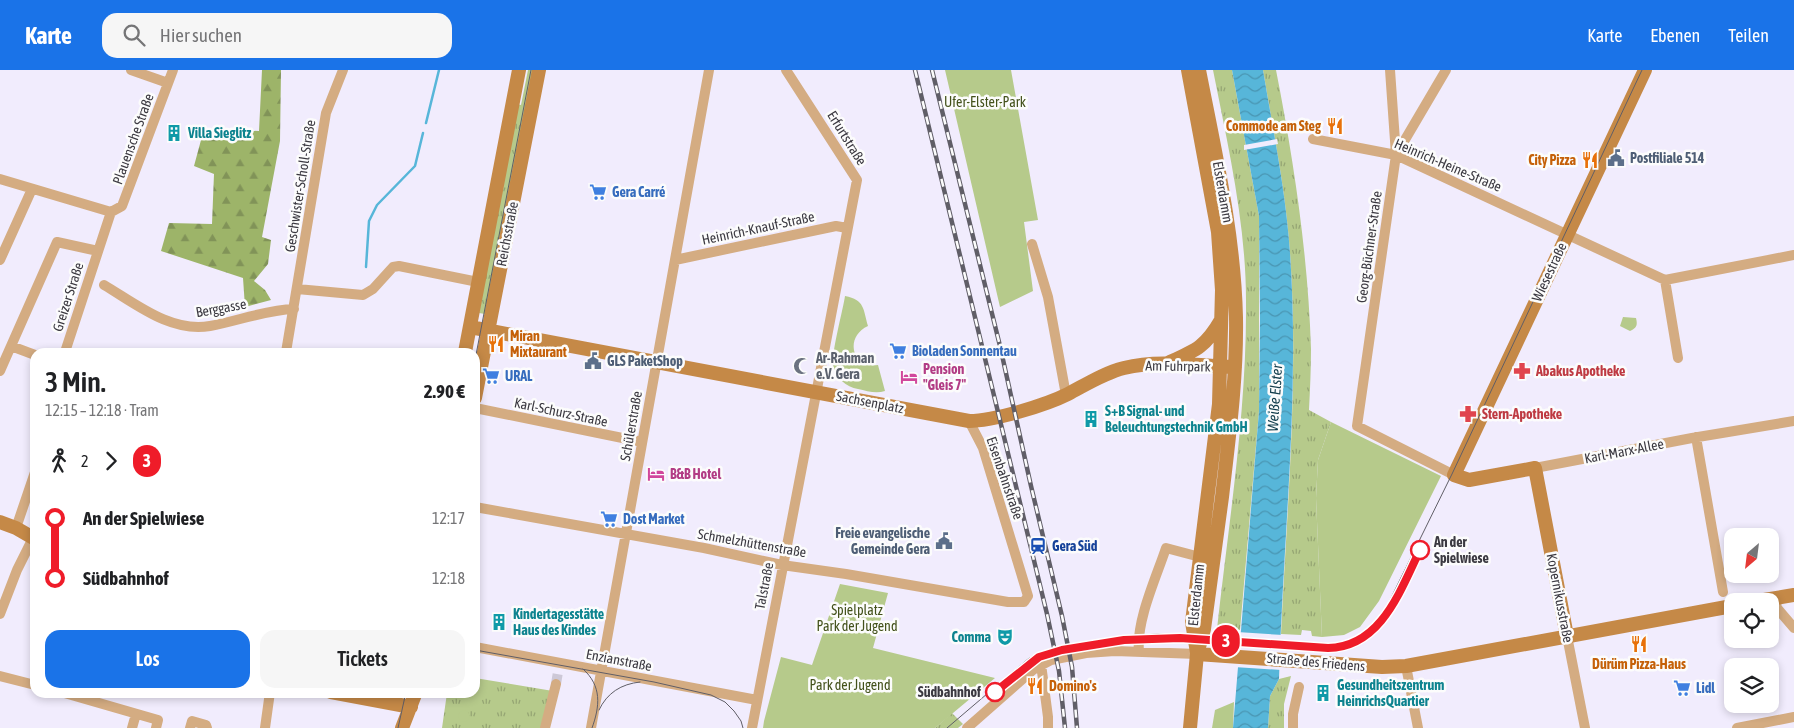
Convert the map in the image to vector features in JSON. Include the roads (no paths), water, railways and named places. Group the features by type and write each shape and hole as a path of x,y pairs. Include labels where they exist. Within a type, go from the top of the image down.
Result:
{"main road":[{"name":"Reichsstraße","path":"466,348 519,70"},
{"name":"Reichsstraße","path":"480,374 539,70"},
{"name":"Elsterdamm","path":"1188,70 1218,232 1222,319 1228,367 1227,455 1207,610 1198,654"},
{"name":"Elsterdamm","path":"1198,654 1192,622 1219,404 1228,367 1236,315 1229,231 1199,70"},
{"name":"Wiesestraße","path":"1454,475 1645,70"},
{"path":"1167,363 1190,353 1206,343 1222,319"},
{"name":"Sachsenplatz","path":"470,327 969,421"},
{"name":"Am Fuhrpark","path":"969,421 990,419 1066,395 1113,372 1137,366 1167,363 1228,367"},
{"name":"Karl-Marx-Allee","path":"1454,475 1469,480 1535,468"},
{"name":"Kopernikusstraße","path":"1535,468 1567,636"},
{"path":"0,522 16,528 30,537"},
{"path":"1779,597 1794,595"},
{"name":"Straße des Friedens","path":"1198,654 1382,667 1406,666 1724,607"},
{"path":"1190,728 1198,654"},
{"path":"379,698 403,701 402,727"}],"street":[{"path":"131,70 168,82"},
{"name":"Plauensche Straße","path":"111,212 122,206 173,70"},
{"name":"Geschwister-Scholl-Straße","path":"287,348 326,112 343,70"},
{"name":"Schülerstraße","path":"591,728 709,70"},
{"name":"Erfurtstraße","path":"786,70 857,180 847,228"},
{"name":"Georg-Büchner-Straße","path":"1390,70 1396,155 1357,426 1454,475"},
{"path":"1396,155 1446,70"},
{"name":"Heinrich-Heine-Straße","path":"1313,139 1396,155 1664,280"},
{"path":"0,179 111,212"},
{"path":"0,260 32,188"},
{"name":"Greizer Straße","path":"66,348 111,212"},
{"name":"Heinrich-Knauf-Straße","path":"675,260 836,226 847,228"},
{"path":"816,391 847,228"},
{"name":"Greizer Straße","path":"0,371 57,242 98,251"},
{"path":"1032,244 1048,297 1066,395"},
{"path":"1678,358 1664,280 1794,255"},
{"path":"297,289 363,294 373,289 393,267 399,266 478,282"},
{"name":"Berggasse","path":"104,285 160,319 192,327 208,327 280,310 294,310"},
{"path":"11,346 30,353"},
{"name":"Talstraße","path":"752,728 816,391"},
{"name":"Karl-Schurz-Straße","path":"480,409 642,442"},
{"name":"Eisenbahnstraße","path":"969,421 983,448 1026,587 1028,596 1024,602"},
{"name":"Karl-Marx-Allee","path":"1535,468 1696,437 1794,421"},
{"path":"1696,437 1723,592"},
{"path":"16,528 30,487"},
{"name":"Schmelzhüttenstraße","path":"480,508 782,565 1008,602 1024,602"},
{"path":"0,614 17,570 30,546"},
{"path":"1139,651 1138,642 1141,623 1166,548 1200,557"},
{"path":"1779,610 1794,628"},
{"name":"Kopernikusstraße","path":"1567,636 1585,728"},
{"name":"Enzianstraße","path":"480,648 559,668 601,671 757,700"},
{"path":"967,728 1042,664 1051,660 1091,653 1139,651 1198,654"},
{"path":"1042,664 1048,728"},
{"path":"1406,666 1418,728"},
{"path":"0,676 30,684"},
{"path":"545,728 556,684"},
{"path":"1293,728 1293,714 1299,687"},
{"path":"81,698 158,720 156,728"},
{"path":"265,728 269,698"},
{"path":"132,728 136,714"},
{"path":"1737,728 1794,717"},
{"path":"190,728 192,721 206,725 207,728"}],"water":[{"name":"Weiße Elster","path":"1232,70 1263,70 1288,230 1293,306 1292,413 1279,679 1270,696 1268,728 1233,728 1259,411 1260,319 1259,216"}],"waterway":[{"path":"426,123 439,70"},
{"path":"366,267 369,221 377,205 415,166 423,133"}],"tunnel":[{"path":"556,684 558,672"}],"tram line":[{"path":"477,348 531,70"},
{"path":"947,728 1028,659 1038,653 1061,646 1124,636 1158,634 1334,644 1352,639 1374,623 1390,600 1452,474 1642,70"},
{"name":"3","path":"995,692 1039,657 1062,650 1108,642 1180,638 1328,648 1349,645 1365,637 1380,624 1394,603 1420,550"},
{"path":"480,651 654,682 711,695 725,702 734,711 741,721 743,728"},
{"path":"583,669 594,682 598,697 597,712 592,728"},
{"path":"599,710 615,690 640,682"},
{"path":"398,728 405,698"}],"railway":[{"path":"915,70 1047,614 1059,671 1065,728"},
{"path":"932,70 1000,346 1062,616 1072,667 1077,728"}],"place":[{"name":"Commode am Steg","path":"1335,126"},
{"name":"Villa Sieglitz","path":"174,133"},
{"name":"Postfiliale 514","path":"1616,158"},
{"name":"City Pizza","path":"1590,160"},
{"name":"Gera Carré","path":"598,192"},
{"name":"Miran Mixtaurant","path":"496,344"},
{"name":"Bioladen Sonnentau","path":"898,351"},
{"name":"GLS PaketShop","path":"593,361"},
{"name":"Ar-Rahman e.V. Gera","path":"802,366"},
{"name":"Abakus Apotheke","path":"1522,371"},
{"name":"URAL","path":"491,376"},
{"name":"Pension \"Gleis 7\"","path":"909,377"},
{"name":"Stern-Apotheke","path":"1468,414"},
{"name":"S+B Signal- und Beleuchtungstechnik GmbH","path":"1091,419"},
{"name":"B&B Hotel","path":"656,474"},
{"name":"Dost Market","path":"609,519"},
{"name":"Freie evangelische Gemeinde Gera","path":"944,541"},
{"name":"Gera Süd","path":"1038,546"},
{"name":"An der Spielwiese","path":"1420,550"},
{"name":"Kindertagesstätte Haus des Kindes","path":"499,622"},
{"name":"Comma","path":"1005,637"},
{"name":"Dürüm Pizza-Haus","path":"1639,644"},
{"name":"Domino's","path":"1035,686"},
{"name":"Lidl","path":"1682,688"},
{"name":"Südbahnhof","path":"995,692"},
{"name":"Gesundheitszentrum HeinrichsQuartier","path":"1323,693"}],"park label":[{"name":"Ufer-Elster-Park","path":"985,102"},
{"name":"Spielplatz Park der Jugend","path":"857,618"},
{"name":"Park der Jugend","path":"850,685"}]}
